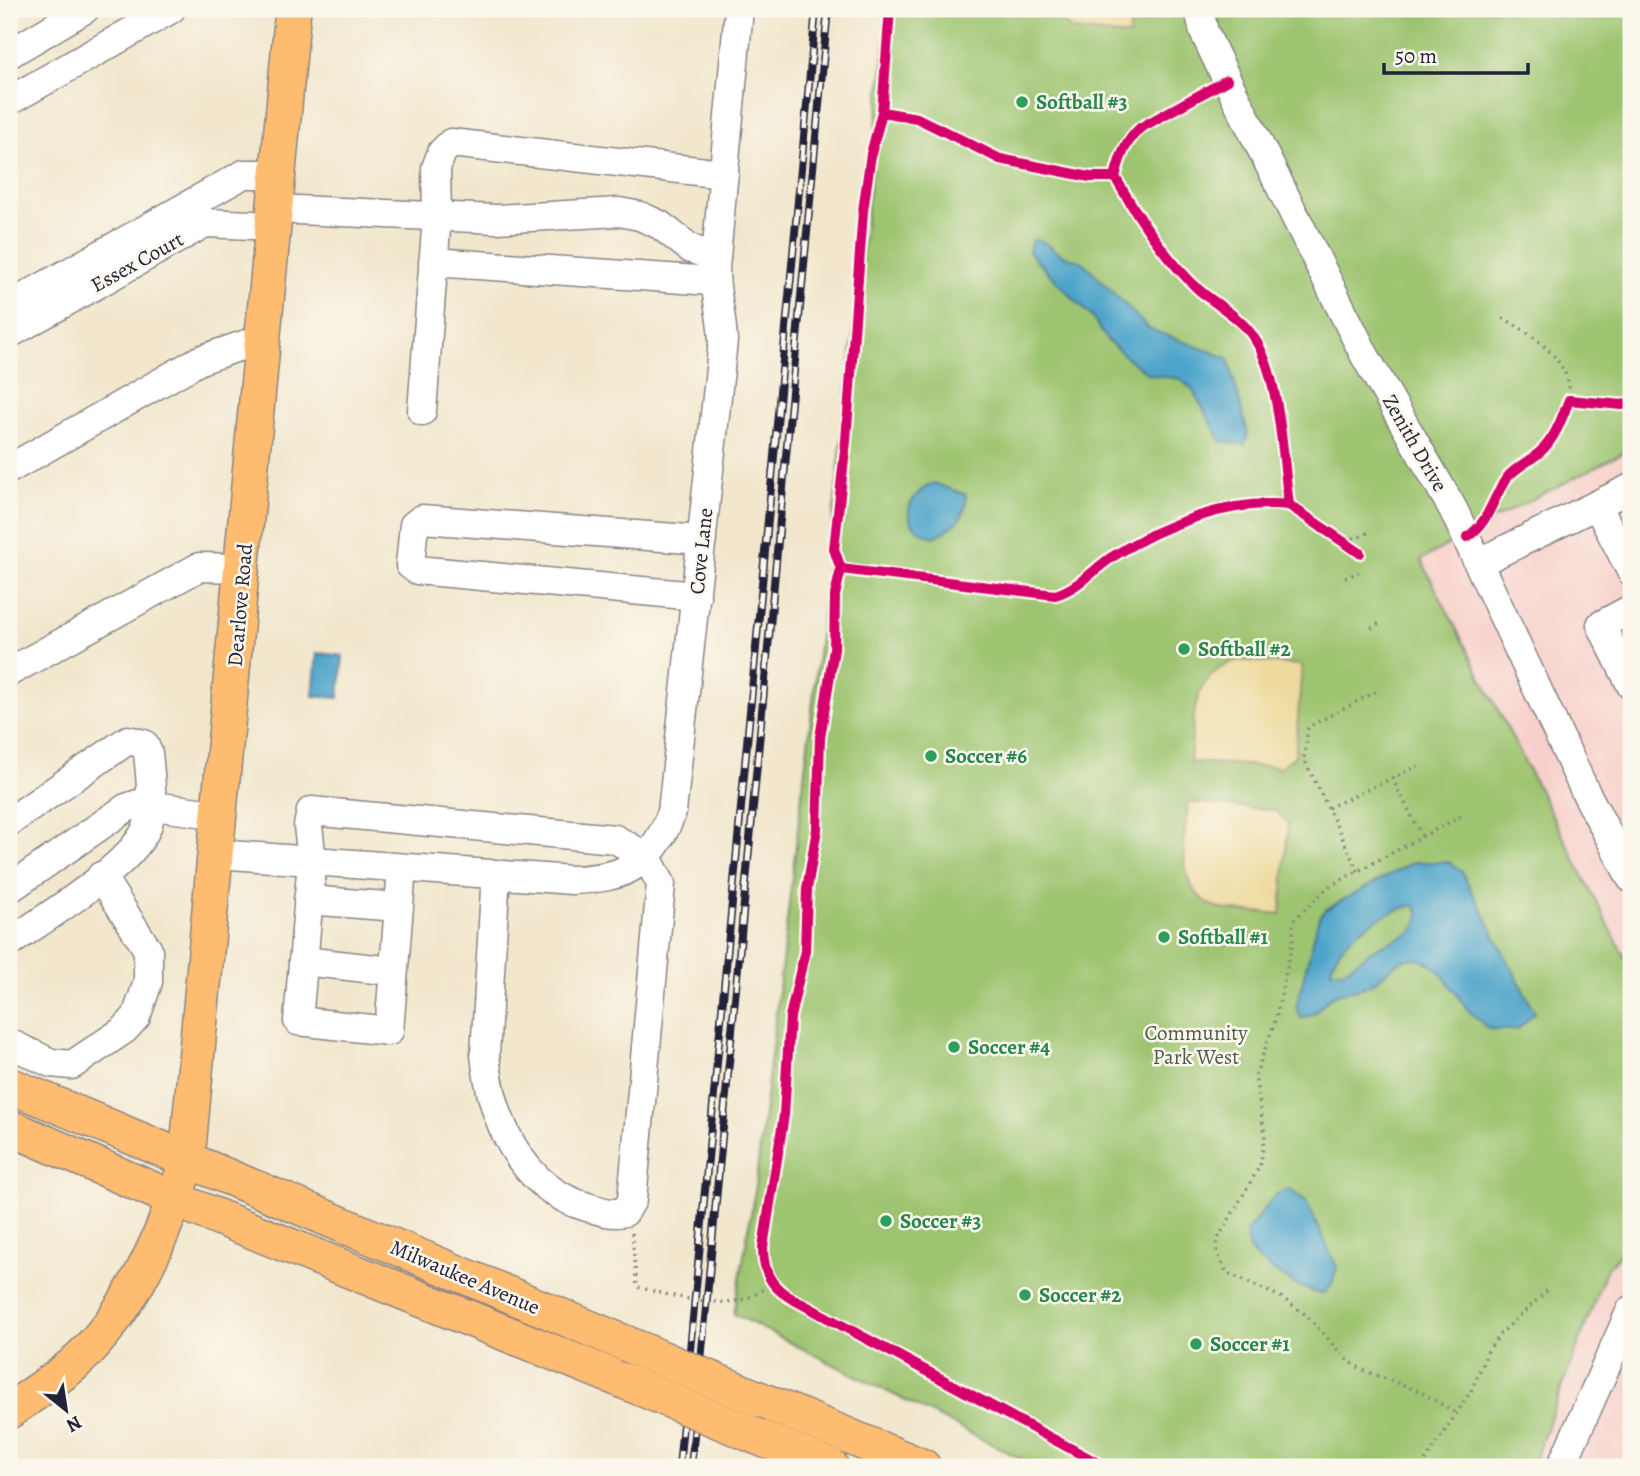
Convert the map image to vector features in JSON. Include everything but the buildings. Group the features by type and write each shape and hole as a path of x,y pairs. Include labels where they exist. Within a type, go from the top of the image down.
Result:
{"main road":[{"name":"Dearlove Road","path":"9,1411 74,1364 120,1313 176,1200 187,1159 218,854 293,9"},
{"name":"Milwaukee Avenue","path":"9,1085 187,1159 261,1194 923,1467"},
{"name":"Milwaukee Avenue","path":"9,1127 176,1200 831,1467"}],"street":[{"path":"9,54 85,9"},
{"path":"9,101 172,9"},
{"path":"714,269 739,9"},
{"name":"Zenith Drive","path":"1199,9 1204,32 1365,356 1453,509 1585,791 1630,873"},
{"path":"422,411 437,216 436,168 442,152 452,143 723,174"},
{"path":"9,306 244,174 279,174"},
{"path":"275,217 437,216 497,219 620,212 640,216 660,225 714,269"},
{"name":"Essex Court","path":"9,334 205,223 275,217"},
{"path":"433,262 714,269"},
{"name":"Cove Lane","path":"218,854 600,879 619,874 647,857 657,845 672,812 723,341 722,315 714,269"},
{"path":"9,469 200,360 264,338"},
{"path":"1478,563 1631,488"},
{"path":"1597,505 1631,571"},
{"path":"696,596 417,570 410,565 411,552 414,525 422,519 702,540"},
{"path":"9,672 199,567 243,568"},
{"path":"1631,609 1601,625 1631,685"},
{"path":"9,821 128,740 144,744 148,753 150,805 148,824 137,845 101,876 9,943"},
{"path":"9,889 117,813 138,804 221,815"},
{"path":"401,868 389,1031 298,1021 312,861 308,826 311,811 615,839 647,857 661,884 629,1208 618,1214 576,1204 547,1187 517,1154 497,1118 485,1054 496,874"},
{"path":"9,1043 51,1063 72,1065 124,1030 136,1017 148,982 148,950 101,876"},
{"path":"308,901 398,907"},
{"path":"303,961 393,971"},
{"path":"1562,1467 1631,1310"}],"path":[{"path":"1593,9 1631,16"},
{"path":"1503,318 1538,338 1548,350 1566,377 1567,405 1582,401"},
{"path":"1339,539 1357,538 1372,531"},
{"path":"1329,533 1360,553"},
{"path":"1345,578 1359,572"},
{"path":"1371,628 1383,621"},
{"path":"1359,871 1304,760 1308,727 1377,691"},
{"path":"1328,808 1418,766"},
{"path":"1392,778 1423,838"},
{"path":"1454,1412 1421,1392 1382,1379 1348,1361 1306,1314 1282,1297 1227,1273 1217,1252 1217,1240 1222,1227 1260,1166 1265,1135 1255,1077 1276,1018 1293,939 1293,921 1328,887 1461,816"},
{"path":"629,1208 637,1287 721,1303 762,1293 771,1280"},
{"path":"1421,1467 1454,1412 1471,1391 1488,1351 1499,1335 1548,1290"}],"shaded area":[{"path":"1631,449 1631,969 1420,560"},
{"path":"1631,1242 1631,1467 1532,1467 1607,1268"}],"green space":[{"name":"Community Park West","path":"889,9 1631,9 1631,449 1421,560 1631,969 1631,1242 1607,1268 1532,1467 1037,1467 734,1314 755,1190 812,710"}],"sand":[{"path":"1044,9 1132,9 1129,36 1073,30"},
{"path":"1238,660 1302,665 1295,756 1280,767 1190,762 1194,715 1202,688 1210,676"},
{"path":"1188,802 1275,810 1288,824 1281,914 1222,909 1206,902 1195,892 1185,865"}],"water":[{"path":"1032,240 1040,240 1063,255 1083,262 1149,329 1228,358 1248,434 1245,445 1221,441 1192,389 1180,379 1148,374 1107,340 1092,317 1029,251"},
{"path":"934,483 966,495 966,503 958,521 934,537 914,526 909,511 916,496"},
{"path":"317,653 343,656 339,698 313,696"},
{"path":"1413,862 1449,862 1462,872 1535,1013 1517,1030 1489,1029 1469,1011 1433,966 1413,958 1397,963 1371,984 1335,995 1313,1014 1301,1018 1296,1007 1319,917 1326,909","holes":["1414,905 1419,912 1418,923 1411,933 1376,948 1343,971 1331,970 1342,947 1376,920"]},
{"path":"1289,1189 1306,1201 1337,1267 1332,1284 1325,1292 1308,1290 1284,1278 1249,1249 1246,1232 1275,1195"}],"railway":[{"path":"679,1467 816,9"},
{"path":"691,1467 828,9"}],"cycle path":[{"path":"890,9 882,112 871,154 863,211 846,441 834,549 841,569 835,595 834,649 820,738 817,829 807,889 805,951 790,1017 784,1115 763,1247 764,1262 772,1282 789,1297 1105,1467"},
{"path":"1227,80 1140,128 1124,150 1115,177 1142,222 1174,264 1198,289 1249,331 1263,354 1279,418 1289,505 1360,553"},
{"path":"882,112 917,118 1000,159 1090,177 1115,177"},
{"path":"1467,537 1485,518 1509,475 1550,441 1569,400 1622,405 1631,402"},
{"path":"841,569 1055,595 1078,584 1132,545 1174,525 1220,510 1266,504 1289,505"}],"place":[{"name":"Softball #3","path":"1022,102"},
{"name":"Softball #2","path":"1184,649"},
{"name":"Soccer #6","path":"931,756"},
{"name":"Softball #1","path":"1164,937"},
{"name":"Soccer #4","path":"954,1047"},
{"name":"Soccer #3","path":"886,1221"},
{"name":"Soccer #2","path":"1025,1295"},
{"name":"Soccer #1","path":"1196,1344"}]}
